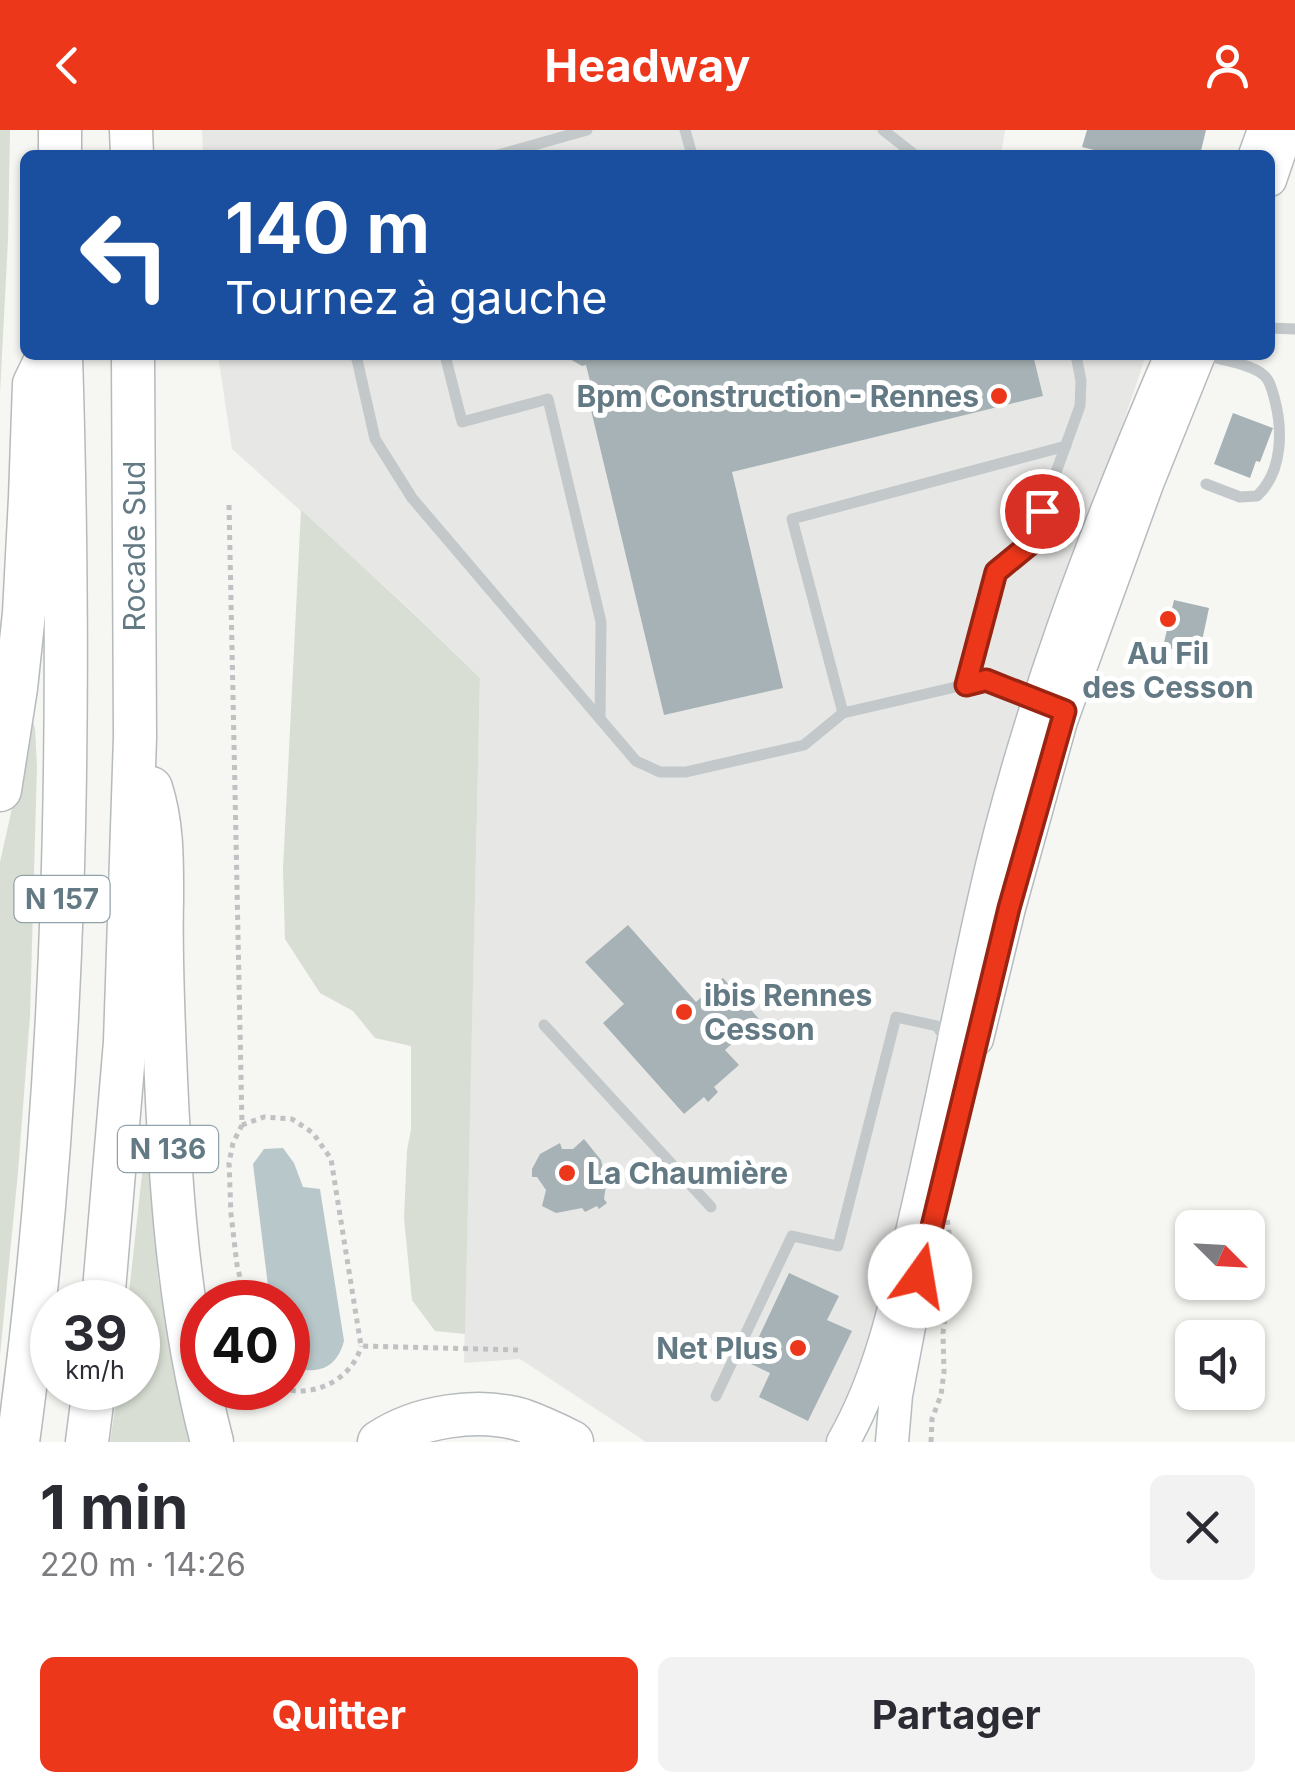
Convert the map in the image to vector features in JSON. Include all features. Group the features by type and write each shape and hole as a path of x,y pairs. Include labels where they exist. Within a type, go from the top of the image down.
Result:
{"highway":[{"path":"0,790 24,613 34,384 46,360"},
{"name":"N 157","path":"18,1442 41,1247 61,937 66,572 61,360"},
{"name":"Rocade Sud","path":"133,360 135,737"},
{"name":"N 157","path":"105,1280 125,1042 135,737"},
{"name":"N 136","path":"135,737 158,810 168,1163 187,1323 212,1442"},
{"path":"87,1442 91,1410"},
{"path":"380,1442 428,1422 478,1414 521,1420 572,1442"}],"street":[{"path":"1275,166 1288,130"},
{"path":"892,1442 907,1338 1009,908 1051,706 1108,506 1169,360"},
{"path":"842,1442 869,1387 888,1330 950,1028 1010,793 1199,360"}],"lane":[{"path":"516,150 587,130"},
{"path":"883,130 909,150"},
{"path":"357,360 374,439 412,498 636,761 660,772 686,772 804,745 843,713 986,680 1051,706"},
{"path":"446,360 462,422 548,400 600,622 600,718"},
{"path":"966,685 996,572 1030,544 1080,406 1077,360"},
{"path":"1206,484 1240,496 1257,496 1265,488 1278,456 1280,428 1269,381 1260,371 1219,360"},
{"path":"843,713 792,519 1066,446"},
{"path":"716,1396 792,1236 838,1246 896,1016 950,1028"},
{"path":"544,1025 711,1208"}],"path":[{"path":"228,505 242,1125 229,1163 233,1231 242,1280"},
{"path":"242,1125 264,1117 292,1119 313,1132 331,1158 361,1346 358,1360 348,1374 310,1389"},
{"path":"931,1442 932,1418 941,1395 943,1333 953,1264 948,1206"},
{"path":"361,1346 518,1350"}],"shaded area":[{"path":"0,130 10,130 0,392"},
{"path":"202,130 1005,130 1002,150 203,150"},
{"path":"219,360 1144,360 1086,518 985,839 873,1345 831,1442 646,1442 520,1359 464,1363 480,678 412,611 232,449"},
{"path":"301,510 480,678 465,1334 435,1331 412,1300 404,1218 411,1130 411,1046 375,1038 353,1011 320,993 285,939 283,869"},
{"path":"32,719 37,766 30,1016 0,1355 0,862"},
{"path":"283,1148 303,1187 320,1189 344,1341 336,1359 315,1370 310,1370 310,1280 267,1280 253,1164 264,1149"},
{"path":"144,1156 149,1156 158,1280 130,1280"},
{"path":"160,1290 180,1410 190,1442 110,1442 115,1410 160,1410"}],"building":[{"path":"1087,130 1206,130 1201,150 1082,147"},
{"path":"572,360 1034,360 1043,396 732,472 783,688 664,715 591,410 597,409 586,365"},
{"path":"1233,413 1273,428 1250,478 1214,464"},
{"path":"1174,600 1209,608 1199,655 1163,647"},
{"name":"ibis Rennes Cesson","path":"628,925 696,1002 723,978 759,1019 725,1050 739,1065 714,1087 718,1092 708,1102 704,1097 684,1114 603,1023 624,1004 585,962"},
{"name":"La Chaumière","path":"584,1139 601,1160 607,1203 585,1212 582,1208 556,1213 542,1206 546,1190 537,1177 532,1177 532,1169 540,1154 560,1143 562,1149 573,1149"},
{"path":"789,1273 839,1296 827,1320 852,1331 808,1421 759,1397 770,1373 747,1362"}],"place":[{"name":"Bpm Construction - Rennes","path":"999,396"},
{"name":"Au Fil des Cesson","path":"1168,619"},
{"name":"ibis Rennes Cesson","path":"684,1012"},
{"name":"La Chaumière","path":"567,1173"},
{"name":"Net Plus","path":"798,1348"}],"route":[{"path":"920,1276 1009,908 1065,711 986,680 966,685 996,572 1030,544 1042,511"}]}
